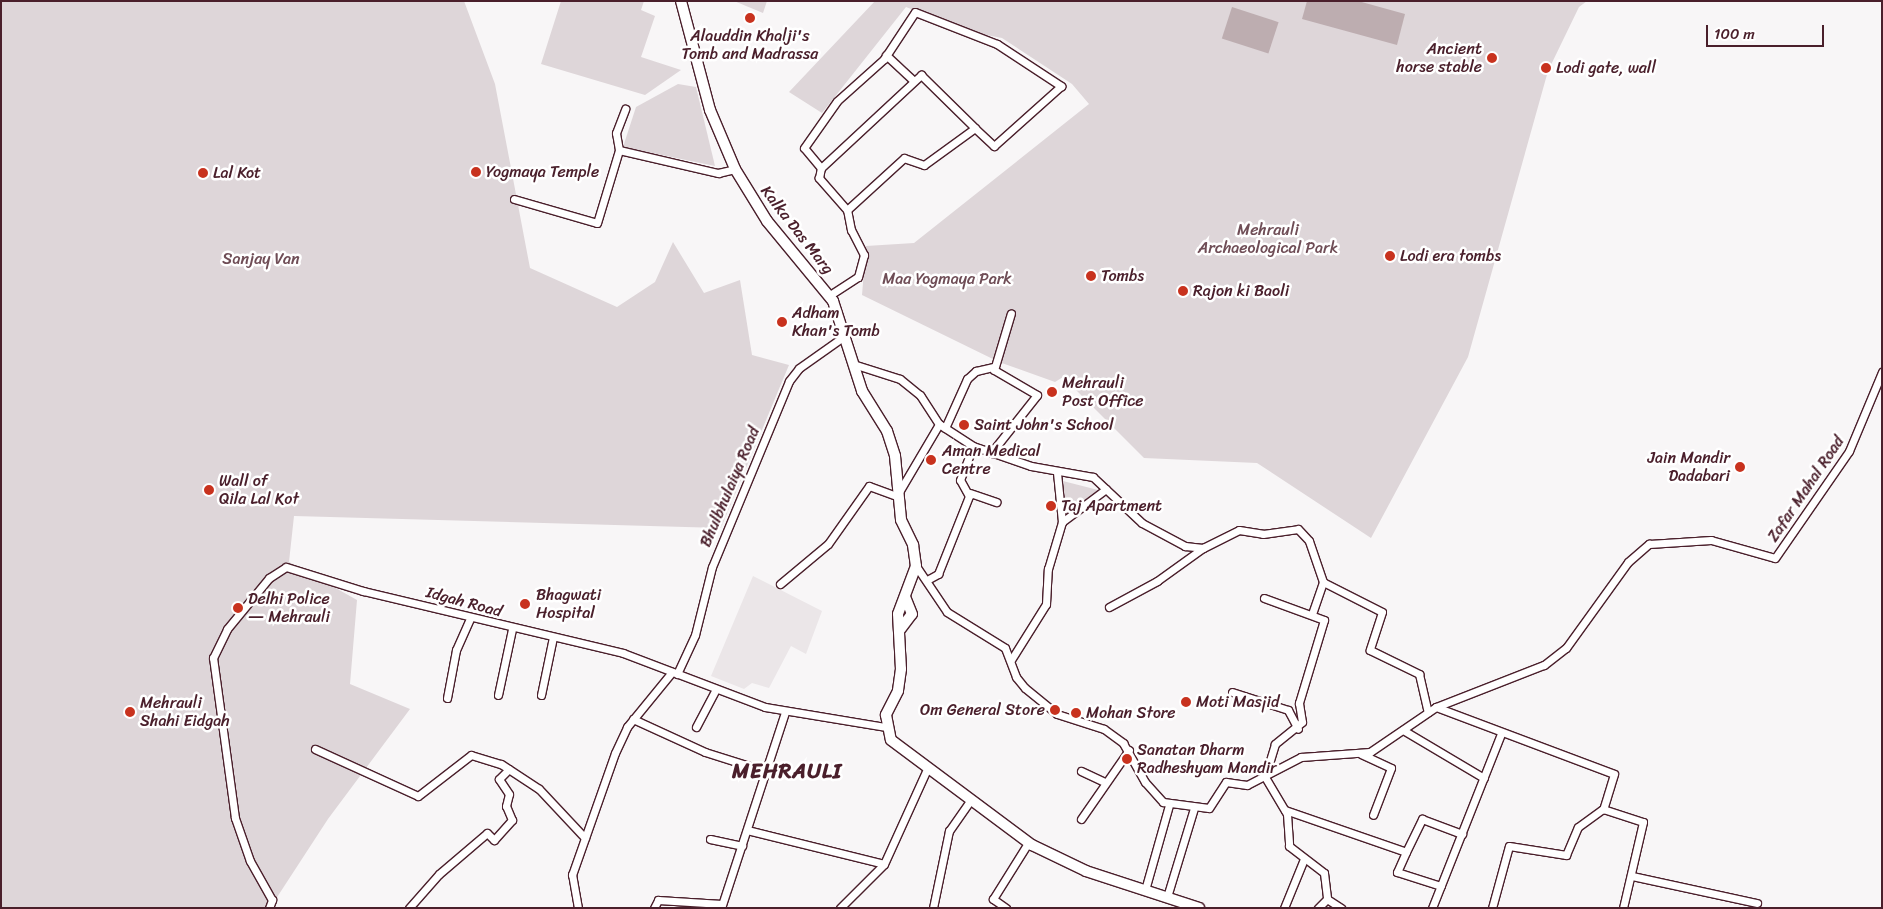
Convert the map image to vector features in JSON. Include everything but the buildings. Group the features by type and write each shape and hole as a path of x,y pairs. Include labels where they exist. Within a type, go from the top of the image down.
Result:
{"street":[{"name":"Kalka Das Marg","path":"681,1 710,110 735,169 767,221 830,296 836,305 846,335"},
{"path":"821,168 804,148 838,101 886,55 914,12 923,12 1011,52 1061,86 994,146 927,76 913,80 821,168 819,178 847,210 851,230 863,251 863,268 855,281 830,296"},
{"path":"886,55 913,80"},
{"path":"514,199 597,223 619,150 616,137 626,109"},
{"path":"847,210 904,158 924,165 975,128"},
{"path":"619,150 718,173 735,169"},
{"path":"994,367 1011,313"},
{"path":"846,335 853,364 867,403 887,431 899,494 901,520 913,545 916,566 905,597 912,614 900,632 900,683 886,715 886,727 897,747 969,802 1028,843 1086,871 1199,908"},
{"name":"Bhulbhulaiya Road","path":"578,908 572,875 615,753 633,719 674,673 695,636 712,567 789,381 800,368 846,335"},
{"path":"853,364 900,379 920,396 942,426 973,446 1057,473 1093,477 1163,537 1203,548"},
{"path":"899,494 942,426 968,379 976,371 994,367 1037,393 991,453"},
{"name":"Zafar Mahal Road","path":"1194,808 1208,808 1226,782 1245,786 1301,757 1360,754 1378,749 1436,707 1555,658 1579,632 1628,562 1649,544 1711,540 1775,558 1849,451 1882,372"},
{"path":"973,446 960,480 970,493 996,502"},
{"path":"1012,660 1046,604 1048,569 1062,522 1057,473"},
{"path":"780,584 828,544 869,486 899,494"},
{"path":"1062,522 1106,489"},
{"path":"927,580 938,574 970,493"},
{"path":"1109,607 1150,586 1203,548 1231,532 1269,534 1294,526 1309,541 1323,582 1312,614"},
{"path":"916,566 947,612 1000,644 1012,660 1022,684 1057,714 1104,729 1129,750 1145,782 1169,805 1194,808 1167,897"},
{"name":"Idgah Road","path":"269,908 272,900 250,861 235,818 214,648 268,578 286,567 512,629 623,653 716,689 785,712 886,727"},
{"path":"1323,582 1382,612 1370,650 1419,674 1428,712"},
{"path":"1264,598 1312,614 1324,622 1299,703 1302,722 1298,729 1275,744 1265,776 1285,810 1287,841 1304,859 1324,873 1327,899"},
{"path":"446,698 456,650 470,618"},
{"path":"498,695 512,629"},
{"path":"541,695 553,637"},
{"path":"696,727 716,689"},
{"path":"1232,692 1288,710 1298,729"},
{"path":"1436,707 1501,734 1614,774 1603,809 1578,827 1566,855 1509,846 1492,908"},
{"path":"654,908 658,900 722,906 768,772 785,712"},
{"path":"633,719 705,752 768,772"},
{"path":"1403,730 1484,778"},
{"path":"1432,908 1501,734"},
{"path":"315,749 418,796 472,755 509,769 539,790 584,838"},
{"path":"1081,819 1129,750"},
{"path":"1360,754 1391,768 1373,815"},
{"path":"409,908 439,874 487,833 494,840 512,820 506,806 509,794 500,778 509,769"},
{"path":"840,908 884,864 927,769"},
{"path":"1082,771 1105,782"},
{"path":"933,908 948,831 969,802"},
{"path":"1144,890 1169,805"},
{"path":"1603,809 1643,822 1632,876 1622,908"},
{"path":"1285,810 1406,852"},
{"path":"1441,886 1397,872 1422,818 1462,834"},
{"path":"747,830 884,864"},
{"path":"710,839 742,846"},
{"path":"1006,908 993,899 1028,843"},
{"path":"1284,908 1304,859"},
{"path":"1632,876 1757,902"},
{"path":"1318,908 1327,899"},
{"path":"1327,899 1341,908"}],"shaded area":[{"path":"1307,1 1358,1 1405,14 1397,45 1302,19"},
{"path":"1232,7 1279,22 1268,54 1222,38"},
{"path":"753,576 822,611 806,654 791,646 769,688 752,683 744,689 711,676"}],"green space":[{"name":"Sanjay Van","path":"1,1 464,1 495,84 530,268 617,307 655,282 673,242 704,293 740,280 752,355 789,365 721,528 294,516 289,562 357,600 350,684 410,709 328,819 270,908 1,908"},
{"path":"561,1 644,1 641,10 655,16 641,57 681,70 645,95 541,64"},
{"path":"734,1 767,1 763,13"},
{"name":"Mehrauli Archaeological Park","path":"875,1 1587,1 1579,7 1548,71 1468,357 1371,538 1257,463 1144,458 1063,377 1055,382 999,362 862,295 866,246 914,243 1089,104 1072,84 1002,38 966,31 906,7 822,113 789,92"},
{"path":"678,84 696,87 715,166 623,147 636,107"},
{"path":"1059,480 1102,491 1072,517 1062,515"}],"place":[{"name":"Alauddin Khalji's Tomb and Madrassa","path":"750,18"},
{"name":"Ancient horse stable","path":"1492,58"},
{"name":"Lodi gate, wall","path":"1546,68"},
{"name":"Yogmaya Temple","path":"476,172"},
{"name":"Lal Kot","path":"203,173"},
{"name":"Lodi era tombs","path":"1390,256"},
{"name":"Tombs","path":"1091,276"},
{"name":"Rajon ki Baoli","path":"1183,291"},
{"name":"Adham Khan's Tomb","path":"782,322"},
{"name":"Mehrauli Post Office","path":"1052,392"},
{"name":"Saint John's School","path":"964,425"},
{"name":"Aman Medical Centre","path":"931,460"},
{"name":"Jain Mandir Dadabari","path":"1740,467"},
{"name":"Wall of Qila Lal Kot","path":"209,490"},
{"name":"Taj Apartment","path":"1051,506"},
{"name":"Bhagwati Hospital","path":"525,604"},
{"name":"Delhi Police — Mehrauli","path":"238,608"},
{"name":"Moti Masjid","path":"1186,702"},
{"name":"Om General Store","path":"1055,710"},
{"name":"Mehrauli Shahi Eidgah","path":"130,712"},
{"name":"Mohan Store","path":"1076,713"},
{"name":"Sanatan Dharm Radheshyam Mandir","path":"1127,759"}],"district":[{"name":"MEHRAULI","path":"787,771"}],"park label":[{"name":"Maa Yogmaya Park","path":"947,279"}]}
